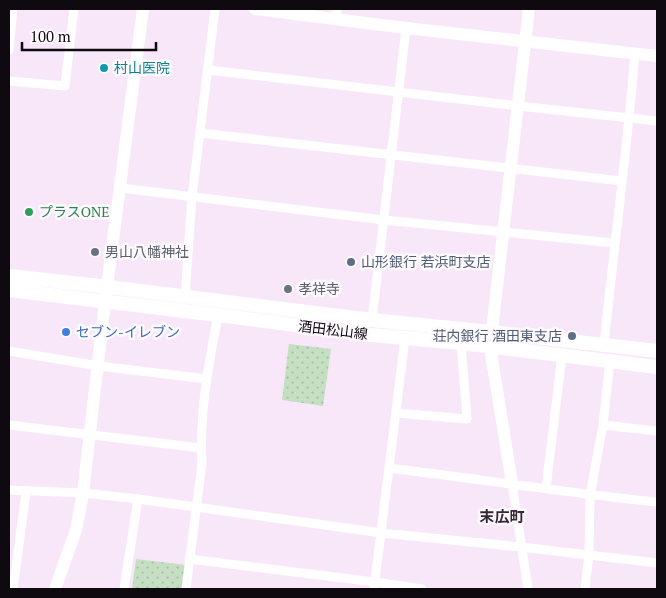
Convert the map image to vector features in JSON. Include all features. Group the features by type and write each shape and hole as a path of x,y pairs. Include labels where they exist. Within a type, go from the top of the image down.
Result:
{"main road":[{"name":"酒田松山線","path":"9,276 109,286 372,320 657,351"},
{"name":"酒田松山線","path":"9,290 657,367"}],"street":[{"path":"9,50 14,9"},
{"path":"9,81 65,86 74,9"},
{"path":"55,589 76,530 83,493 105,302 109,286 143,9"},
{"path":"185,296 192,197 215,9"},
{"path":"255,9 337,14 406,28 657,56"},
{"path":"528,589 490,347 529,9"},
{"path":"372,320 406,28"},
{"path":"604,345 614,243 630,118 635,53"},
{"path":"208,70 657,121"},
{"path":"200,133 622,181"},
{"path":"121,188 384,220 614,243"},
{"path":"186,589 202,463 201,448 206,379 218,315"},
{"path":"374,585 405,338"},
{"path":"397,413 467,419 460,343"},
{"path":"9,351 99,366 206,379"},
{"path":"546,488 562,355"},
{"path":"585,589 589,556 590,496 603,425 610,361"},
{"path":"9,425 201,448"},
{"path":"603,425 657,431"},
{"path":"389,468 512,483 590,496 657,502"},
{"path":"9,490 83,493 138,499 382,533 657,563"},
{"path":"13,589 26,492"},
{"path":"124,589 138,499"},
{"path":"190,559 374,585 422,589"}],"green space":[{"path":"289,344 331,349 323,406 282,400"},
{"path":"136,559 186,565 185,589 132,589"}],"place":[{"name":"村山医院","path":"104,68"},
{"name":"プラスONE","path":"29,212"},
{"name":"男山八幡神社","path":"95,252"},
{"name":"山形銀行 若浜町支店","path":"351,262"},
{"name":"孝祥寺","path":"288,289"},
{"name":"セブン-イレブン","path":"66,332"},
{"name":"荘内銀行 酒田東支店","path":"572,336"}],"district":[{"name":"末広町","path":"502,517"}]}
